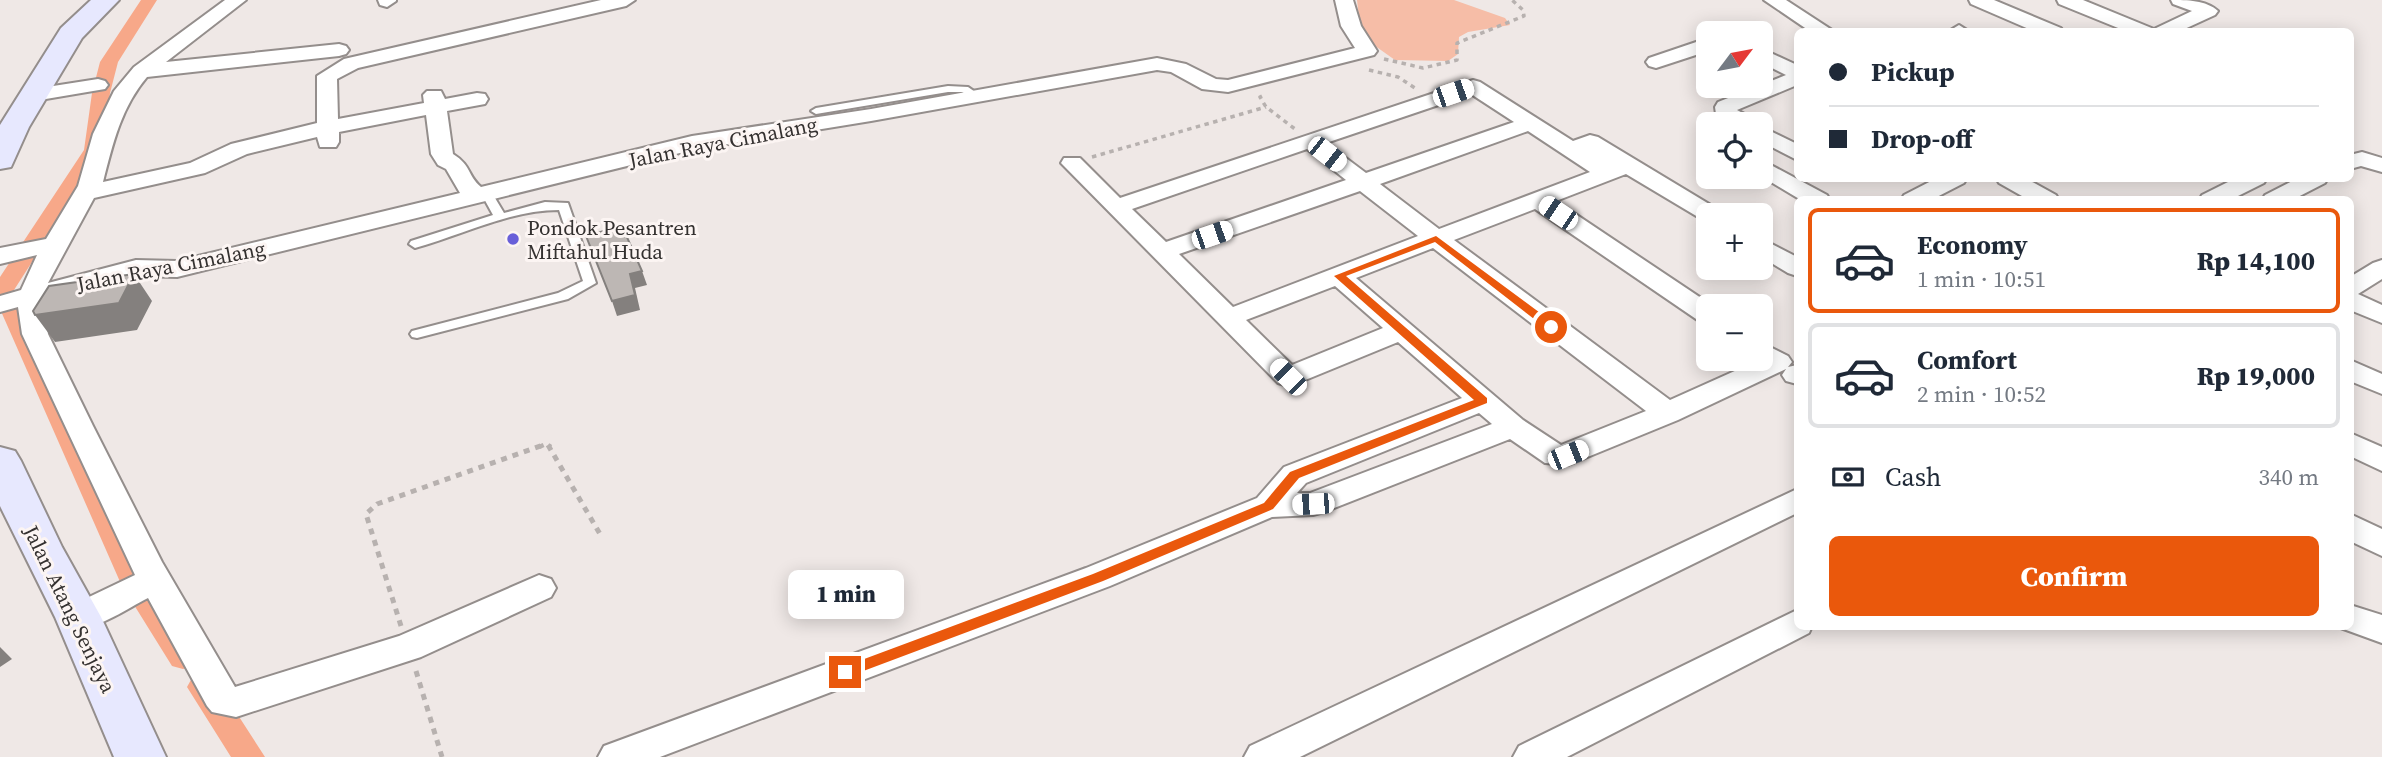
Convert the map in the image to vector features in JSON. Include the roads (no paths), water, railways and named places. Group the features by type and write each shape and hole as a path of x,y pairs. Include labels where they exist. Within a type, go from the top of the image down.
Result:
{"main road":[{"path":"0,160 14,127 71,34 106,0"},
{"name":"Jalan Atang Senjaya","path":"0,461 41,548 86,613 140,757"}],"street":[{"path":"237,0 131,78 110,117 93,178 86,192 43,246 35,283 19,299 31,310 35,334 149,583 225,701 247,699 409,647 539,588"},
{"path":"328,135 327,76 351,63 626,0"},
{"name":"Jalan Raya Cimalang","path":"19,299 136,268 177,269 692,143 1157,64 1182,67 1207,85 1220,87 1367,60 1351,26 1344,0"},
{"path":"1773,0 1819,28"},
{"path":"1978,0 2044,28"},
{"path":"2066,0 2136,28"},
{"path":"2170,28 2208,11 2173,2"},
{"path":"1656,62 1696,48"},
{"path":"131,78 339,50"},
{"path":"1773,61 1794,73"},
{"path":"1727,112 1726,107 1794,76"},
{"path":"34,95 98,85"},
{"path":"1116,206 1473,86 1571,149 1696,208"},
{"path":"86,192 197,168 239,149 328,135 434,101 477,99"},
{"path":"434,101 442,154 446,160 456,165 465,185 483,196"},
{"path":"1162,253 1531,123"},
{"path":"1773,140 1794,153"},
{"path":"1310,141 1668,414"},
{"path":"1794,157 1769,171 1812,196"},
{"path":"2354,161 2362,159 2382,165"},
{"path":"1072,163 1288,377 1402,330"},
{"path":"1228,318 1618,169"},
{"path":"1920,196 1948,182"},
{"path":"2014,182 2041,196"},
{"path":"2218,196 2248,182"},
{"path":"2279,196 2300,182"},
{"path":"1537,200 1696,307"},
{"path":"0,256 43,246"},
{"path":"1773,253 1794,266"},
{"path":"2354,286 2382,268"},
{"path":"1339,276 1513,427 1556,456 1568,455 1786,368"},
{"path":"2354,302 2382,315"},
{"path":"2354,371 2382,385"},
{"path":"1268,506 1294,475 1483,401"},
{"path":"617,757 1098,577 1268,506 1313,504 1513,427"},
{"path":"2354,445 2382,460"},
{"path":"1264,757 1794,501"},
{"path":"2354,528 2382,544"},
{"path":"86,613 149,583"},
{"path":"2354,619 2382,629"},
{"path":"1532,757 1794,626"}],"lane":[{"path":"816,111 942,89 964,89 976,96"},
{"path":"483,196 500,217"},
{"path":"415,244 500,217 553,205 564,206 590,283 563,296 417,334"}],"waterway":[{"path":"149,0 109,62 101,93 94,150 3,290 135,584 183,657"},
{"path":"203,687 249,757"}],"place":[{"name":"Pondok Pesantren Miftahul Huda","path":"513,239"}]}
